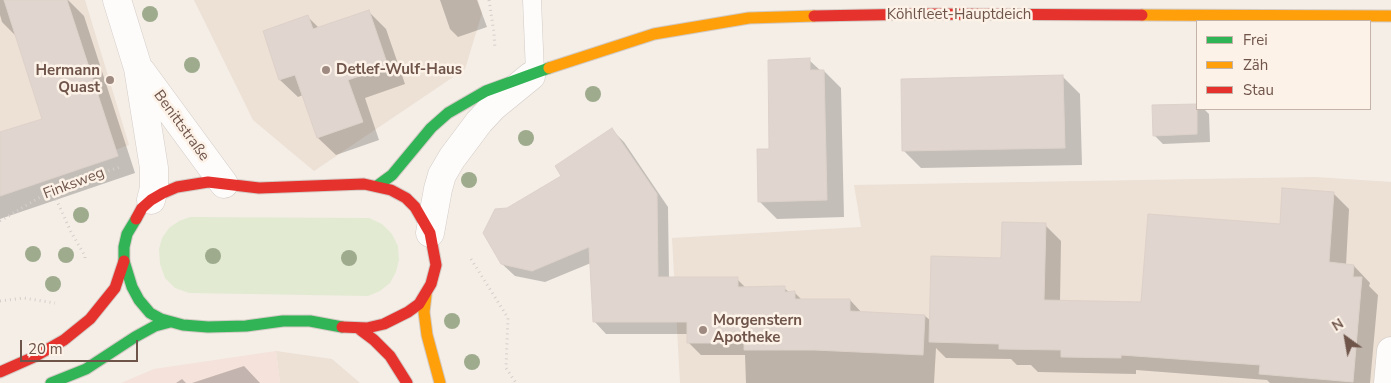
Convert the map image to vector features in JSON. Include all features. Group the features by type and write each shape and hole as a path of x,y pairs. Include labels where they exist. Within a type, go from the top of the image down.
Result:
{"street":[{"name":"Benittstraße","path":"117,0 138,68 153,156 155,177 151,200"},
{"name":"Köhlfleet-Hauptdeich","path":"377,186 392,175 431,128 448,114 486,91 589,54 654,34 749,18 922,14 1391,16"},
{"name":"Benittstraße","path":"138,68 224,184"},
{"name":"Köhlfleet-Hauptdeich","path":"430,233 442,175 452,158 479,122 535,73"},
{"path":"208,182 259,188 364,184 377,186 391,190 406,198 415,207 430,233 436,265 432,284 419,304 384,324 358,328 310,321 283,321 246,326 208,327 183,325 170,322 150,313 139,300 132,287 124,261 124,246 127,234 142,208 163,192 192,183 208,182"},
{"path":"0,372 34,357 64,340 90,319 115,288 124,261"},
{"path":"426,294 424,312 426,335 440,383"},
{"path":"51,383 86,369 135,337 155,326 170,322"},
{"path":"358,328 374,340 390,356 407,383"},
{"path":"1388,383 1391,351"}],"lane":[{"path":"532,0 535,73"}],"path":[{"path":"489,0 495,49"},
{"name":"Finksweg","path":"0,221 52,190 153,156"},
{"path":"0,301 24,298 63,304"}],"shaded area":[{"path":"0,0 85,0 129,145 0,191"},
{"path":"194,0 478,0 482,13 465,69 314,171 253,120"},
{"path":"1315,177 1391,182 1391,383 680,383 672,238 861,227 854,185"},
{"path":"276,351 332,359 360,383 280,383"},
{"path":"276,351 280,383 121,383 154,369"}],"green space":[{"path":"190,217 369,218 382,224 392,234 398,246 399,260 396,272 390,283 380,291 368,296 189,293 175,288 165,278 160,264 159,249 162,238 169,228 179,221"}],"building":[{"path":"4,0 67,0 118,156 0,196 0,132 42,119"},
{"name":"Detlef-Wulf-Haus","path":"369,10 388,66 348,80 363,122 317,138 295,75 279,80 263,31 308,15 313,29"},
{"path":"810,58 810,70 824,70 827,200 758,202 757,149 769,149 768,60"},
{"path":"1063,75 1065,148 902,151 901,79"},
{"path":"1196,104 1197,134 1153,136 1152,105"},
{"path":"612,128 657,194 658,277 738,277 738,287 785,286 785,292 795,291 795,299 850,299 850,311 925,315 923,355 814,350 744,350 744,343 687,343 687,322 593,322 589,247 532,271 501,264 483,233 495,209 507,208 561,176 555,166"},
{"path":"1282,188 1334,192 1329,262 1354,265 1353,277 1362,277 1353,382 1259,374 1260,365 1121,355 1121,358 1061,357 1061,350 999,349 999,344 929,342 931,256 1001,258 1002,222 1046,223 1044,300 1141,302 1148,214 1280,224"}],"traffic: fast":[{"path":"377,186 392,175 431,128 448,113 486,91 549,68"},
{"path":"136,219 127,234 124,247 124,261 132,287 139,300 150,313 161,319 183,325 208,327 246,326 283,321 310,321 342,327"},
{"path":"51,383 86,369 135,337 155,326 170,322"}],"traffic: slow":[{"path":"1142,15 1391,16"},
{"path":"549,68 654,34 749,18 814,16"},
{"path":"426,295 424,312 427,335 440,383"}],"traffic: jam":[{"path":"814,16 921,14 1142,15"},
{"path":"208,182 259,188 364,184 391,190 406,198 415,207 430,233 436,265 431,284 419,304 384,324 367,328 342,327"},
{"path":"136,219 142,208 163,193 177,187 208,182"},
{"path":"0,372 34,357 64,340 90,319 115,288 124,261"},
{"path":"358,328 374,340 390,356 407,383"}],"place":[{"name":"Detlef-Wulf-Haus","path":"326,70"},
{"name":"Hermann Quast","path":"110,80"},
{"name":"Morgenstern Apotheke","path":"703,330"}]}
